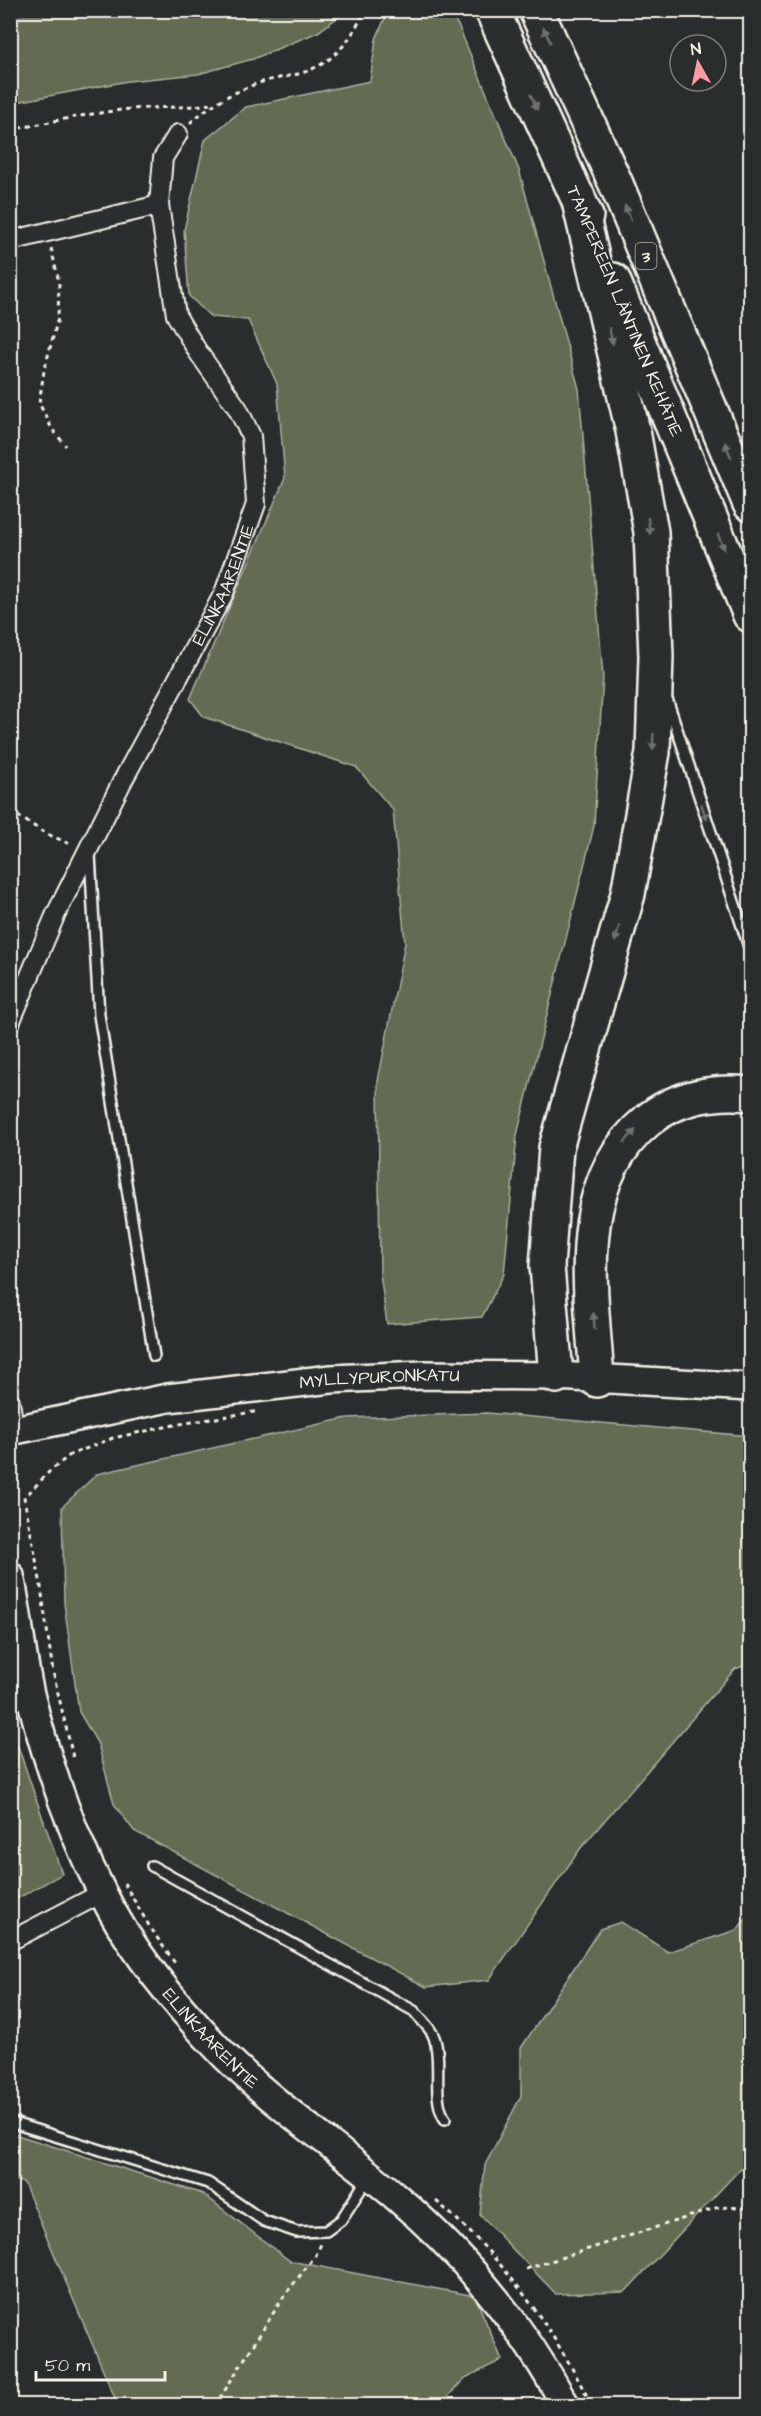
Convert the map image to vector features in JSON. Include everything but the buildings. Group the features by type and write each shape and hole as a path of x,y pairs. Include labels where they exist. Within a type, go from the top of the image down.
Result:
{"highway":[{"name":"TAMPEREEN LÄNTINEN KEHÄTIE","path":"492,10 578,197 652,372 750,615"},
{"name":"3","path":"536,10 616,184 750,504"},
{"path":"556,1377 547,1266 556,1148 628,894 653,752 656,656 651,532 633,431 578,197"},
{"path":"597,1380 590,1258 593,1215 614,1155 634,1131 657,1112 701,1096 734,1092 750,1094"}],"street":[{"name":"ELINKAARENTIE","path":"10,1023 34,961 88,848 224,593 256,504 251,436 238,409 176,315 159,206 163,158 178,134"},
{"path":"10,241 159,206"},
{"name":"MYLLYPURONKATU","path":"12,1430 168,1398 331,1379 423,1375 556,1377 750,1387"},
{"path":"10,1401 12,1430"},
{"name":"ELINKAARENTIE","path":"10,1576 19,1641 46,1756 113,1887 128,1935 157,1977 190,2018 227,2058 298,2121 428,2225 508,2313 549,2374 566,2406"},
{"path":"10,1941 113,1887"}],"lane":[{"path":"656,656 671,714 750,950"},
{"path":"88,848 99,1015 154,1356"},
{"path":"152,1866 414,2011 434,2035 439,2064 438,2109 445,2119"},
{"path":"10,2122 208,2183 264,2221 297,2232 326,2231 340,2220 369,2176"}],"path":[{"path":"10,130 82,116 159,107 183,108 211,104 257,83 314,69 341,50 365,10"},
{"path":"178,134 211,104"},
{"path":"46,232 59,282 58,309 39,403 52,429 66,446"},
{"path":"10,812 45,833 88,848"},
{"path":"75,1766 53,1672 40,1580 24,1498 50,1471 70,1455 113,1438 174,1425 263,1411"},
{"path":"113,1887 151,1929 183,1974"},
{"path":"434,2199 467,2227 509,2273 566,2357 592,2406"},
{"path":"525,2269 718,2207 750,2208"},
{"path":"215,2406 284,2296 316,2255 326,2231"}],"green space":[{"path":"11,10 346,11 318,32 253,59 198,74 128,81 11,103"},
{"path":"388,11 449,11 458,25 519,170 579,389 603,676 594,826 517,1135 504,1274 482,1317 387,1324 380,1273 378,1081 405,943 393,810 356,767 204,717 190,699 285,478 277,384 248,320 211,317 189,296 184,230 205,140 246,107 370,81 376,39"},
{"path":"487,1413 750,1436 750,1664 735,1669 580,1849 489,1980 426,1987 134,1831 114,1804 98,1744 79,1712 64,1603 62,1507 97,1474 347,1418"},
{"path":"11,1726 62,1874 10,1902"},
{"path":"750,1913 750,2160 625,2292 556,2294 480,2215 485,2165 521,2096 521,2048 600,1929 621,1922 668,1952 737,1930"},
{"path":"11,2133 203,2194 290,2261 475,2296 502,2360 465,2378 440,2405 100,2405 115,2398 24,2183 11,2179"}]}
